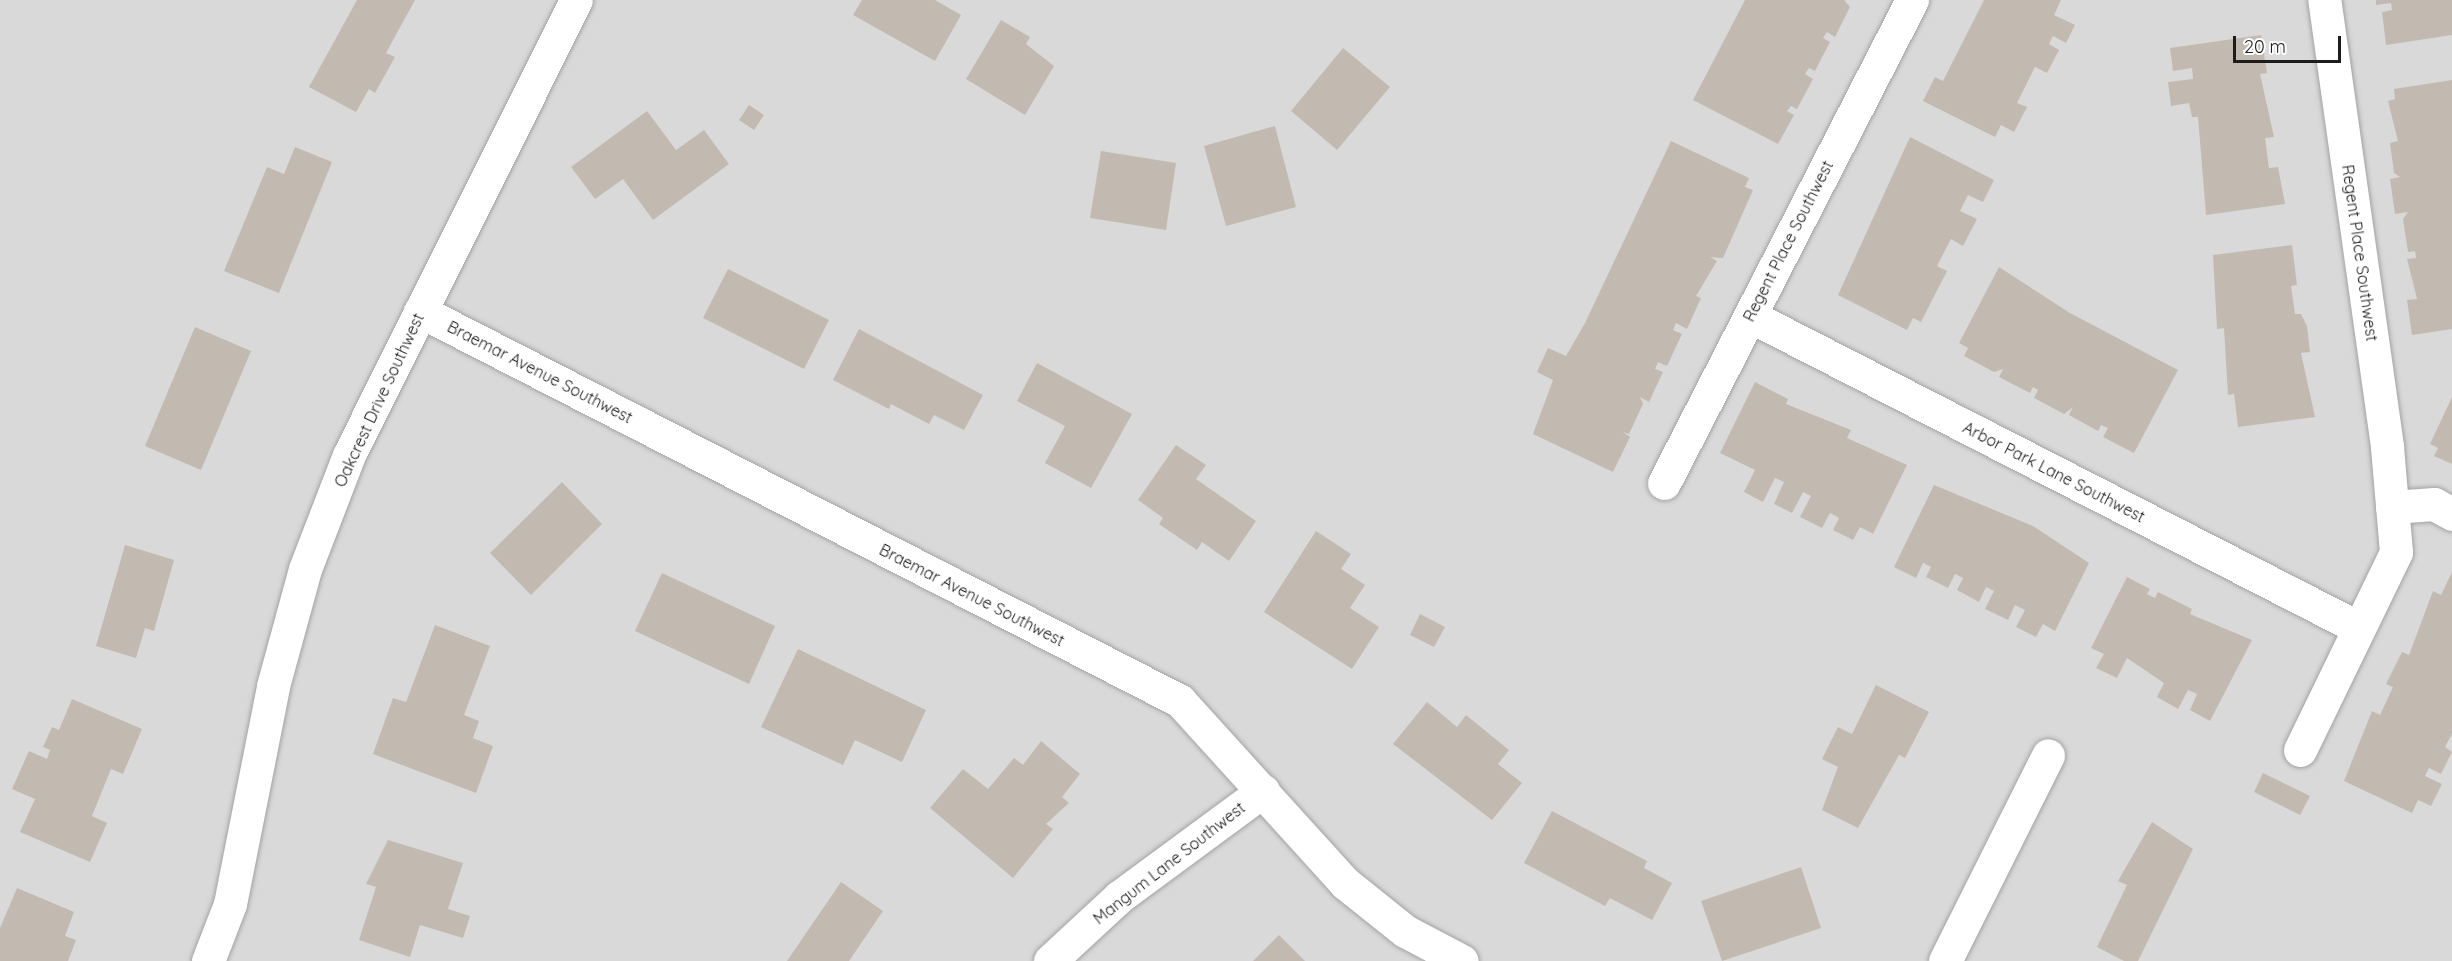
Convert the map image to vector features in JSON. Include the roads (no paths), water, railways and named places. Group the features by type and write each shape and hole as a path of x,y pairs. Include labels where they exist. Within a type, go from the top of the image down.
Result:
{"street":[{"name":"Oakcrest Drive Southwest","path":"208,961 230,904 273,686 305,569 350,455 576,0"},
{"name":"Regent Place Southwest","path":"1664,483 1912,0"},
{"name":"Regent Place Southwest","path":"2300,750 2396,552 2392,507 2324,0"},
{"name":"Braemar Avenue Southwest","path":"420,311 1180,701 1345,883 1405,931 1462,961"},
{"name":"Arbor Park Lane Southwest","path":"1750,316 2359,628"},
{"path":"2392,507 2434,504 2452,514"},
{"path":"1945,961 2048,755"},
{"name":"Mangum Lane Southwest","path":"1050,961 1119,897 1263,791"}]}
